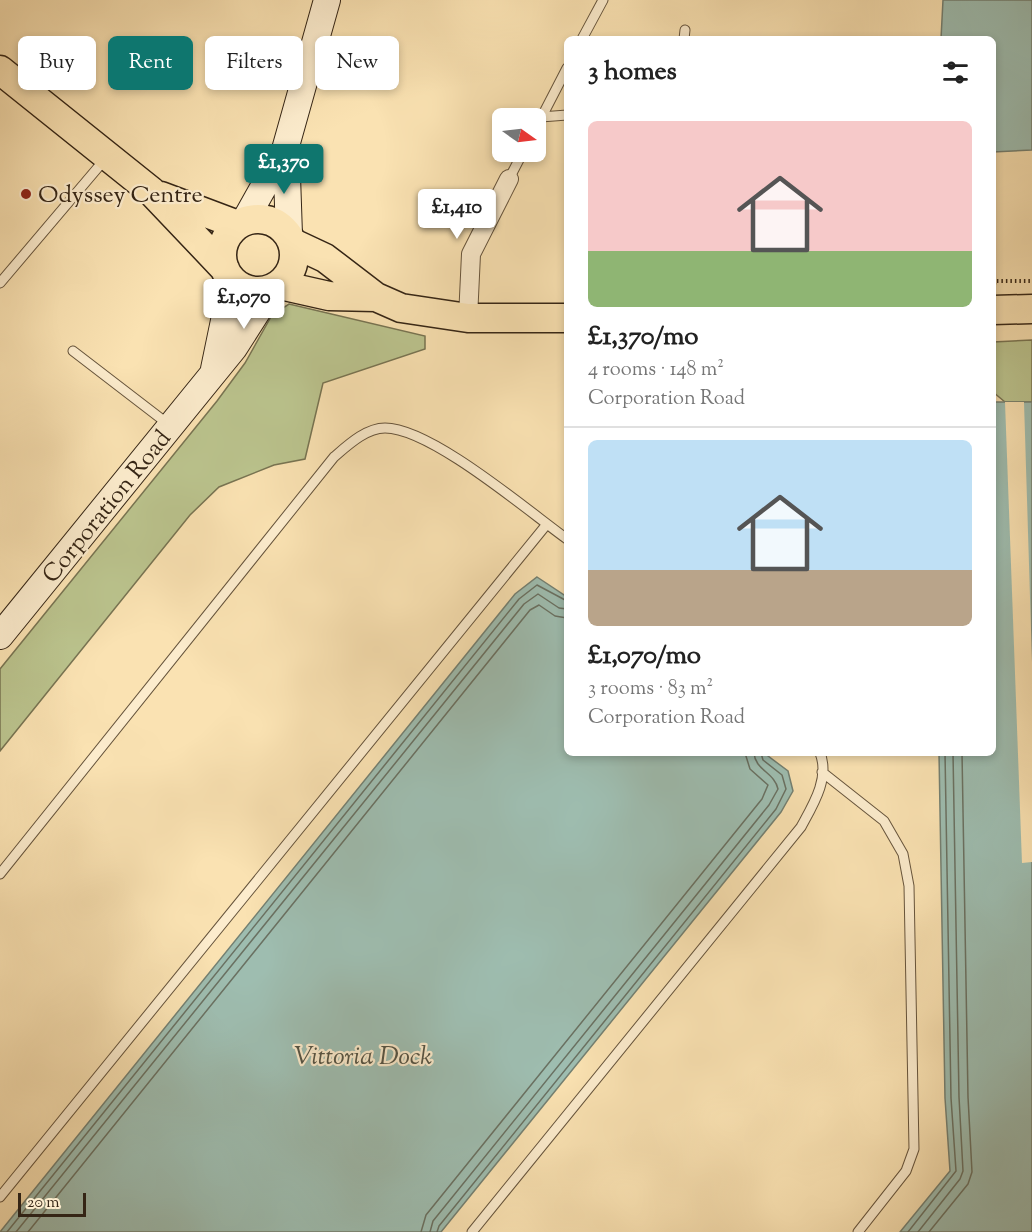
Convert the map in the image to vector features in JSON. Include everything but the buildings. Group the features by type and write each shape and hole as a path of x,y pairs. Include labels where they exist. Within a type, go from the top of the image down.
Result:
{"main road":[{"path":"227,273 223,246 229,233 241,223 286,146 327,0"},
{"path":"0,70 151,191 227,273 250,291 275,288 328,296 376,297"},
{"path":"275,288 294,266 286,146"},
{"path":"151,191 241,223 258,219 270,220 291,239 325,258 376,297 401,308 468,318 564,318"},
{"name":"Corporation Road","path":"213,375 226,311 227,273"},
{"name":"Corporation Road","path":"0,636 213,375 275,288"},
{"path":"996,310 1032,309"}],"street":[{"path":"468,318 471,254 509,179"}],"lane":[{"path":"584,36 603,0"},
{"path":"546,108 564,74"},
{"path":"546,117 564,115"},
{"path":"0,283 107,156"},
{"path":"509,179 518,162"},
{"path":"73,351 171,427"},
{"path":"0,874 334,457 359,436 384,428 410,433 440,447 564,537"},
{"path":"0,1197 547,524"},
{"path":"472,1232 801,827 818,796 824,762 821,756"},
{"path":"822,772 884,821 903,854 909,886 914,1149 906,1172 858,1232"}],"path":[{"path":"996,281 1032,281"}],"green space":[{"path":"289,304 425,336 425,349 323,383 305,459 274,465 219,487 190,515 0,751 0,669 217,401 245,363 272,315"},
{"path":"1032,340 1032,402 1005,402 996,394 996,342"}],"water":[{"path":"943,0 1032,0 1032,150 996,152 996,36 941,36"},
{"path":"996,402 1032,402 1032,1232 900,1232 950,1171 945,1098 939,756 996,756"},
{"name":"Vittoria Dock","path":"537,577 564,595 564,756 768,756 788,771 793,791 781,812 441,1232 0,1232 515,594"}],"pier":[{"path":"1005,402 1024,402 1032,662 1032,862 1022,863"}],"place":[{"name":"Odyssey Centre","path":"26,194"}]}
